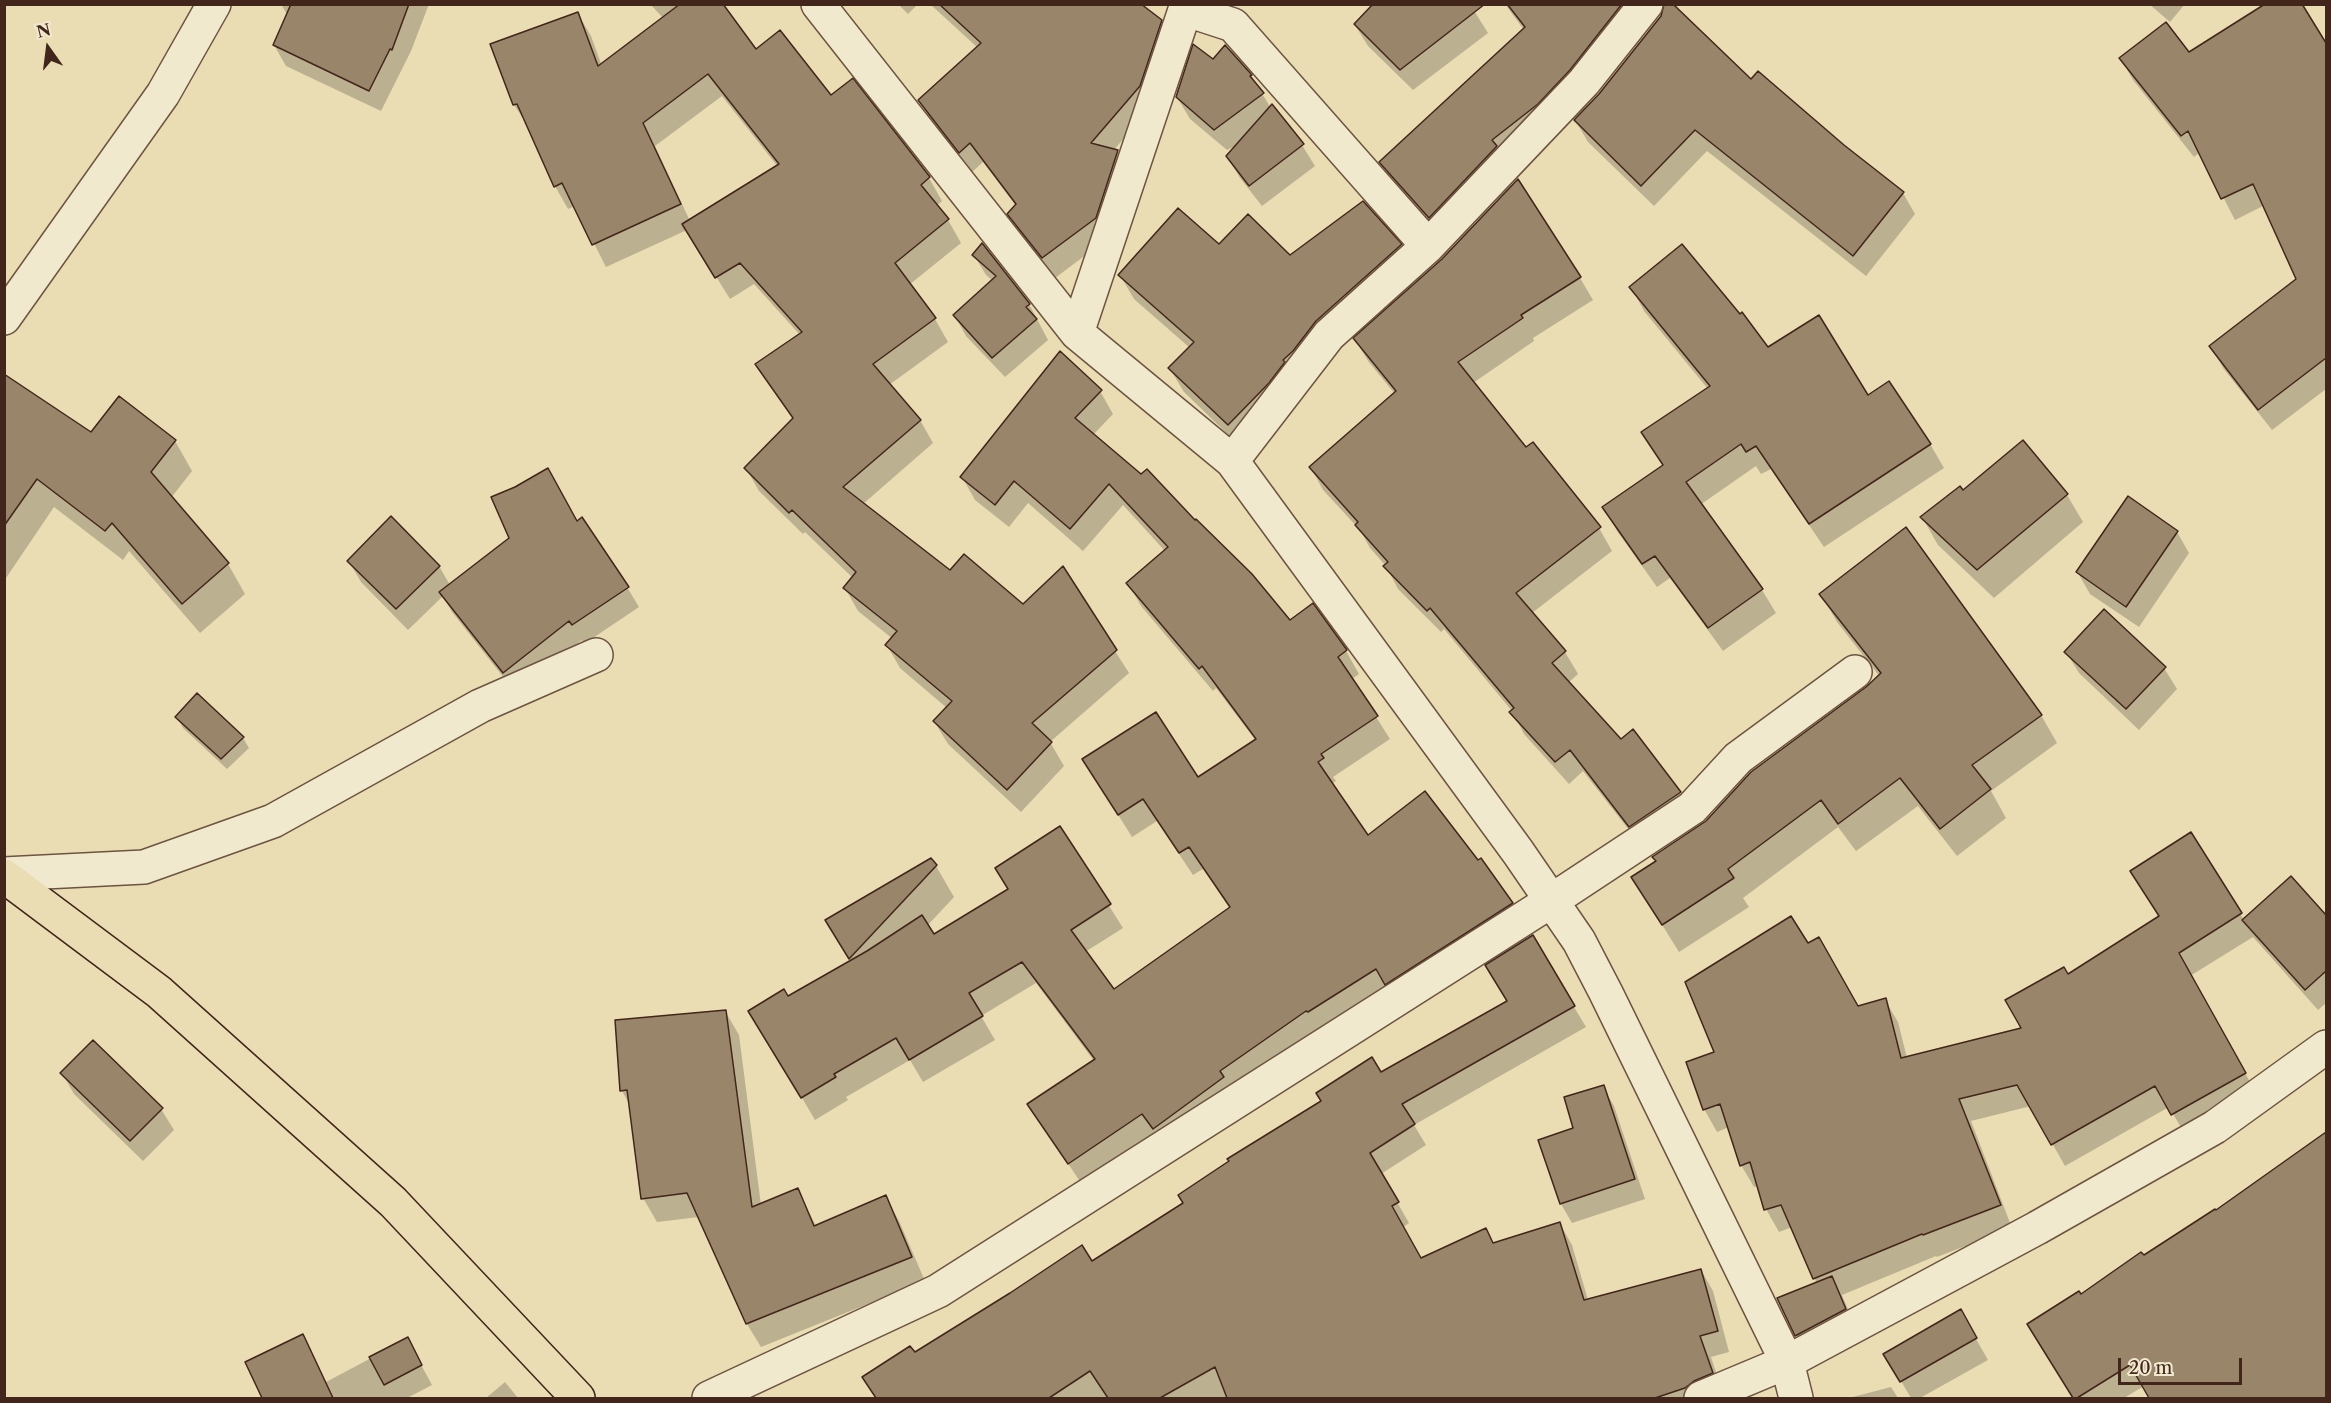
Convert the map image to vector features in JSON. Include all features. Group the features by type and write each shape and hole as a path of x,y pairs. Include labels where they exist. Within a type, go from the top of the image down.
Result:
{"main road":[{"path":"4,875 159,992 393,1202 578,1398"}],"street":[{"path":"4,318 163,94 214,4"},
{"path":"818,4 1077,333 1232,461 1511,843 1579,941 1606,993 1787,1362 1796,1398"},
{"path":"1232,461 1329,335 1428,246 1584,82 1646,4"},
{"path":"1077,333 1187,7 1233,25 1428,246"},
{"path":"4,875 144,867 273,821 480,706 596,656"},
{"path":"709,1398 938,1291 1551,901 1692,808 1738,758 1856,672"},
{"path":"1701,1398 1787,1362 2037,1228 2215,1127 2326,1047"}],"building":[{"path":"291,4 409,4 392,50 390,49 369,91 273,45"},
{"path":"680,4 723,4 756,49 780,30 831,95 853,78 930,177 921,185 949,219 895,263 936,318 873,364 921,420 843,487 950,570 964,554 1023,604 1063,566 1117,650 1032,723 1052,742 1007,790 933,721 952,701 885,645 897,631 843,588 856,572 792,510 789,513 744,468 793,418 755,364 802,332 740,263 715,278 682,224 779,164 708,74 643,123 681,204 592,245 562,183 554,187 517,104 513,105 490,44 578,12 598,66"},
{"path":"939,4 1141,4 1162,20 1140,86 1091,143 1118,150 1096,218 1042,258 1007,214 1016,204 970,143 959,153 918,100 981,43"},
{"path":"1373,4 1485,4 1400,70 1354,24"},
{"path":"1507,4 1622,4 1570,70 1538,104 1492,140 1497,146 1429,218 1379,162 1525,27"},
{"path":"1664,4 1674,5 1751,79 1758,71 1844,145 1904,192 1853,256 1695,130 1641,186 1574,120 1599,94 1661,16"},
{"path":"2265,4 2302,4 2326,43 2326,358 2258,410 2209,346 2296,279 2253,184 2221,199 2188,131 2181,136 2119,58 2166,22 2189,52"},
{"path":"1193,44 1213,59 1225,45 1252,75 1250,76 1264,93 1214,130 1176,97"},
{"path":"1272,104 1304,144 1249,186 1226,156"},
{"path":"1518,179 1581,277 1521,315 1523,318 1458,362 1526,447 1533,442 1601,527 1516,593 1566,651 1552,663 1621,739 1633,729 1681,792 1629,827 1570,750 1555,762 1509,712 1514,708 1430,608 1427,611 1383,566 1388,562 1355,525 1358,522 1309,467 1396,391 1353,338 1442,259"},
{"path":"1363,201 1402,244 1316,321 1293,351 1283,360 1285,362 1269,383 1228,425 1168,368 1194,342 1118,275 1178,208 1219,244 1248,214 1290,255"},
{"path":"982,243 1030,304 1026,307 1037,319 992,358 953,315 996,276 972,255"},
{"path":"1682,244 1740,314 1742,312 1768,347 1819,315 1868,395 1889,381 1931,444 1809,524 1756,446 1746,452 1741,444 1686,482 1763,589 1708,628 1655,556 1642,564 1602,507 1663,465 1641,432 1710,386 1629,287"},
{"path":"1060,351 1102,390 1075,418 1141,474 1147,469 1195,520 1252,574 1290,620 1313,603 1347,650 1338,657 1378,716 1321,754 1324,758 1318,762 1368,835 1425,791 1478,860 1481,858 1513,903 1385,985 1376,969 1308,1012 1306,1011 1220,1071 1224,1077 1153,1129 1142,1114 1068,1164 1027,1104 1095,1059 1022,962 969,993 983,1016 909,1060 896,1038 834,1074 836,1077 801,1098 748,1011 784,989 788,996 867,951 922,915 934,934 1008,889 995,868 1060,826 1111,904 1071,930 1114,989 1230,907 1189,847 1179,853 1143,799 1118,815 1082,759 1156,712 1198,777 1256,739 1202,666 1199,669 1126,583 1168,547 1109,484 1070,529 1014,481 995,505 960,477"},
{"path":"4,374 91,432 119,396 176,440 151,472 229,563 182,604 112,523 105,531 37,479 4,526"},
{"path":"2023,440 2068,494 1977,570 1920,517 1960,486 1963,490"},
{"path":"548,468 577,521 582,517 629,587 572,625 569,621 503,673 439,592 509,538 491,497 515,487"},
{"path":"2128,496 2178,531 2126,607 2076,572"},
{"path":"391,516 440,566 396,609 347,561"},
{"path":"1906,527 2042,715 1972,765 1991,789 1940,829 1900,778 1838,824 1821,800 1728,869 1734,878 1662,925 1631,877 1656,861 1652,857 1706,821 1751,772 1866,687 1881,673 1819,594"},
{"path":"2104,609 2166,667 2126,709 2064,652"},
{"path":"197,693 244,737 221,759 175,717"},
{"path":"2191,832 2242,913 2179,953 2246,1073 2171,1115 2155,1086 2051,1145 2017,1085 1959,1099 2001,1205 1922,1234 1813,1279 1781,1205 1764,1210 1750,1162 1740,1166 1720,1104 1703,1110 1686,1062 1714,1052 1685,982 1791,916 1808,943 1819,937 1858,1006 1886,998 1901,1058 2021,1028 2005,1000 2064,967 2068,974 2159,916 2130,871"},
{"path":"931,858 937,865 849,959 825,920"},
{"path":"2291,876 2326,915 2326,971 2305,990 2242,920"},
{"path":"1533,935 1575,1006 1402,1104 1415,1124 1370,1153 1399,1202 1392,1206 1421,1258 1486,1228 1493,1243 1560,1222 1584,1300 1701,1269 1718,1331 1700,1336 1713,1373 1694,1381 1685,1388 1655,1398 1227,1398 1215,1367 1160,1398 1108,1398 1090,1371 1049,1398 876,1398 862,1377 910,1346 915,1352 1082,1245 1092,1261 1183,1203 1178,1195 1229,1161 1227,1159 1321,1101 1316,1093 1372,1057 1381,1072 1507,1001 1485,965"},
{"path":"726,1010 752,1207 798,1188 814,1226 886,1195 912,1257 746,1324 687,1193 641,1199 627,1090 620,1091 615,1020"},
{"path":"93,1040 163,1108 130,1141 60,1073"},
{"path":"1604,1085 1635,1179 1560,1204 1538,1140 1573,1128 1564,1097"},
{"path":"2326,1132 2326,1398 2149,1398 2130,1365 2077,1398 2073,1398 2027,1324 2079,1291 2081,1294 2141,1252 2144,1255 2216,1210"},
{"path":"1832,1276 1846,1309 1795,1336 1777,1298"},
{"path":"1961,1309 1977,1338 1900,1382 1883,1354"},
{"path":"303,1334 333,1398 262,1398 245,1362"},
{"path":"408,1337 422,1365 384,1385 369,1357"}]}
